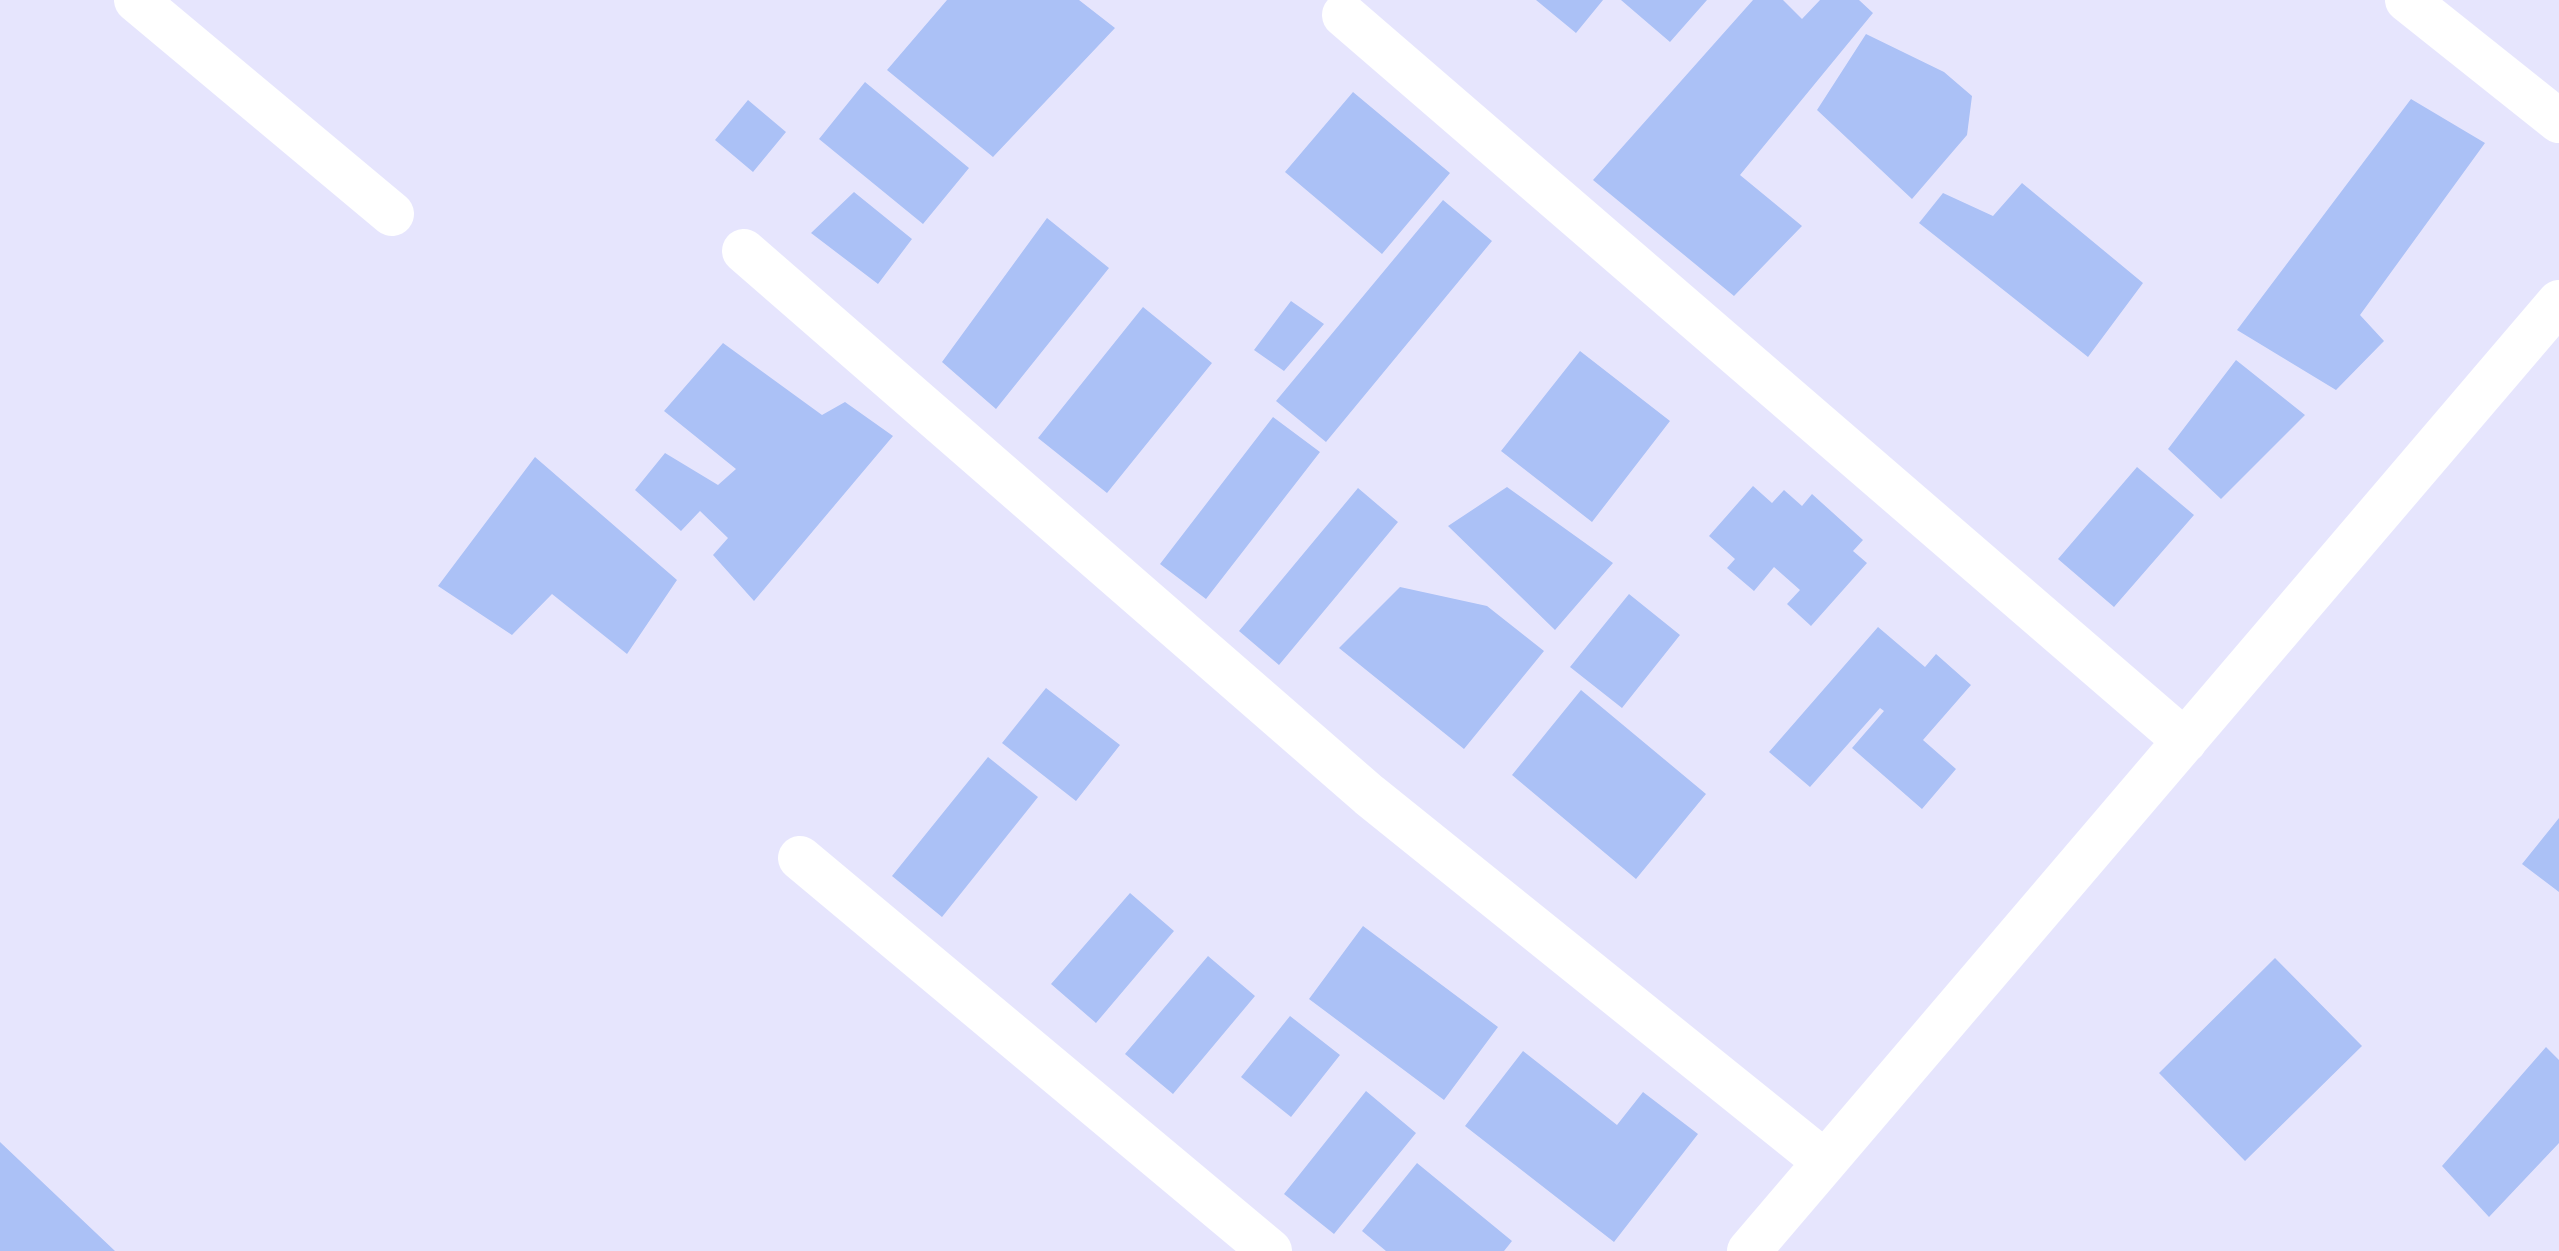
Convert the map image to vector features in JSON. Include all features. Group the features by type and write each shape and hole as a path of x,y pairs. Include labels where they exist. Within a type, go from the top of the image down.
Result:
{"street":[{"path":"136,0 392,214"},
{"path":"2407,0 2559,121"},
{"path":"1344,15 2185,741"},
{"path":"744,251 1369,795 1825,1162"},
{"path":"1749,1251 2559,302"},
{"path":"800,858 1270,1251"}],"building":[{"path":"947,0 1079,0 1115,28 993,157 887,70"},
{"path":"1536,0 1603,0 1576,33"},
{"path":"1621,0 1707,0 1670,42"},
{"path":"1753,0 1783,0 1802,19 1820,0 1859,0 1873,13 1740,175 1802,226 1734,296 1593,180"},
{"path":"1866,34 1944,72 1972,96 1967,135 1912,199 1817,110"},
{"path":"865,82 969,168 923,224 819,139"},
{"path":"1353,92 1450,173 1382,254 1285,172"},
{"path":"2411,99 2485,143 2360,315 2384,341 2336,390 2237,330"},
{"path":"748,100 786,132 753,172 715,140"},
{"path":"2022,183 2143,283 2088,357 1919,223 1943,193 1993,216"},
{"path":"854,192 912,239 878,284 811,233"},
{"path":"1443,200 1492,241 1326,442 1276,401"},
{"path":"1047,218 1109,268 996,409 942,362"},
{"path":"1291,301 1324,324 1284,371 1254,350"},
{"path":"1143,307 1212,363 1107,493 1038,438"},
{"path":"723,343 822,415 845,402 893,436 754,601 713,555 728,538 700,511 681,531 635,490 665,453 718,485 736,469 664,411"},
{"path":"1580,351 1670,421 1592,522 1501,451"},
{"path":"2236,360 2305,415 2221,499 2168,449"},
{"path":"1273,417 1320,452 1206,599 1160,564"},
{"path":"535,457 677,580 627,654 552,594 512,635 438,586"},
{"path":"2137,467 2194,515 2114,607 2058,559"},
{"path":"1753,486 1772,503 1784,490 1802,506 1812,494 1863,540 1853,551 1867,563 1811,626 1787,604 1800,590 1774,567 1754,591 1727,568 1735,559 1709,536"},
{"path":"1507,487 1613,563 1555,630 1448,526"},
{"path":"1358,488 1398,522 1279,665 1239,631"},
{"path":"1400,587 1487,606 1544,651 1464,749 1339,648"},
{"path":"1629,594 1680,635 1622,708 1570,667"},
{"path":"1878,627 1925,667 1936,654 1971,685 1923,740 1956,769 1922,809 1852,748 1884,711 1880,708 1810,787 1769,752"},
{"path":"1046,688 1120,745 1076,801 1002,743"},
{"path":"1581,690 1706,794 1636,879 1512,775"},
{"path":"988,757 1038,797 942,917 892,876"},
{"path":"2559,818 2559,892 2522,864"},
{"path":"1130,893 1174,931 1096,1023 1051,984"},
{"path":"1363,926 1498,1027 1444,1100 1309,999"},
{"path":"1208,956 1255,996 1173,1094 1125,1054"},
{"path":"2275,958 2362,1046 2245,1161 2159,1073"},
{"path":"1290,1016 1340,1055 1291,1117 1241,1077"},
{"path":"2546,1047 2559,1060 2559,1143 2489,1217 2442,1166"},
{"path":"1523,1051 1617,1125 1643,1092 1698,1134 1614,1242 1465,1126"},
{"path":"1366,1091 1416,1133 1334,1234 1284,1194"},
{"path":"0,1142 115,1251 0,1251"},
{"path":"1417,1163 1512,1241 1504,1251 1386,1251 1362,1231"}]}
